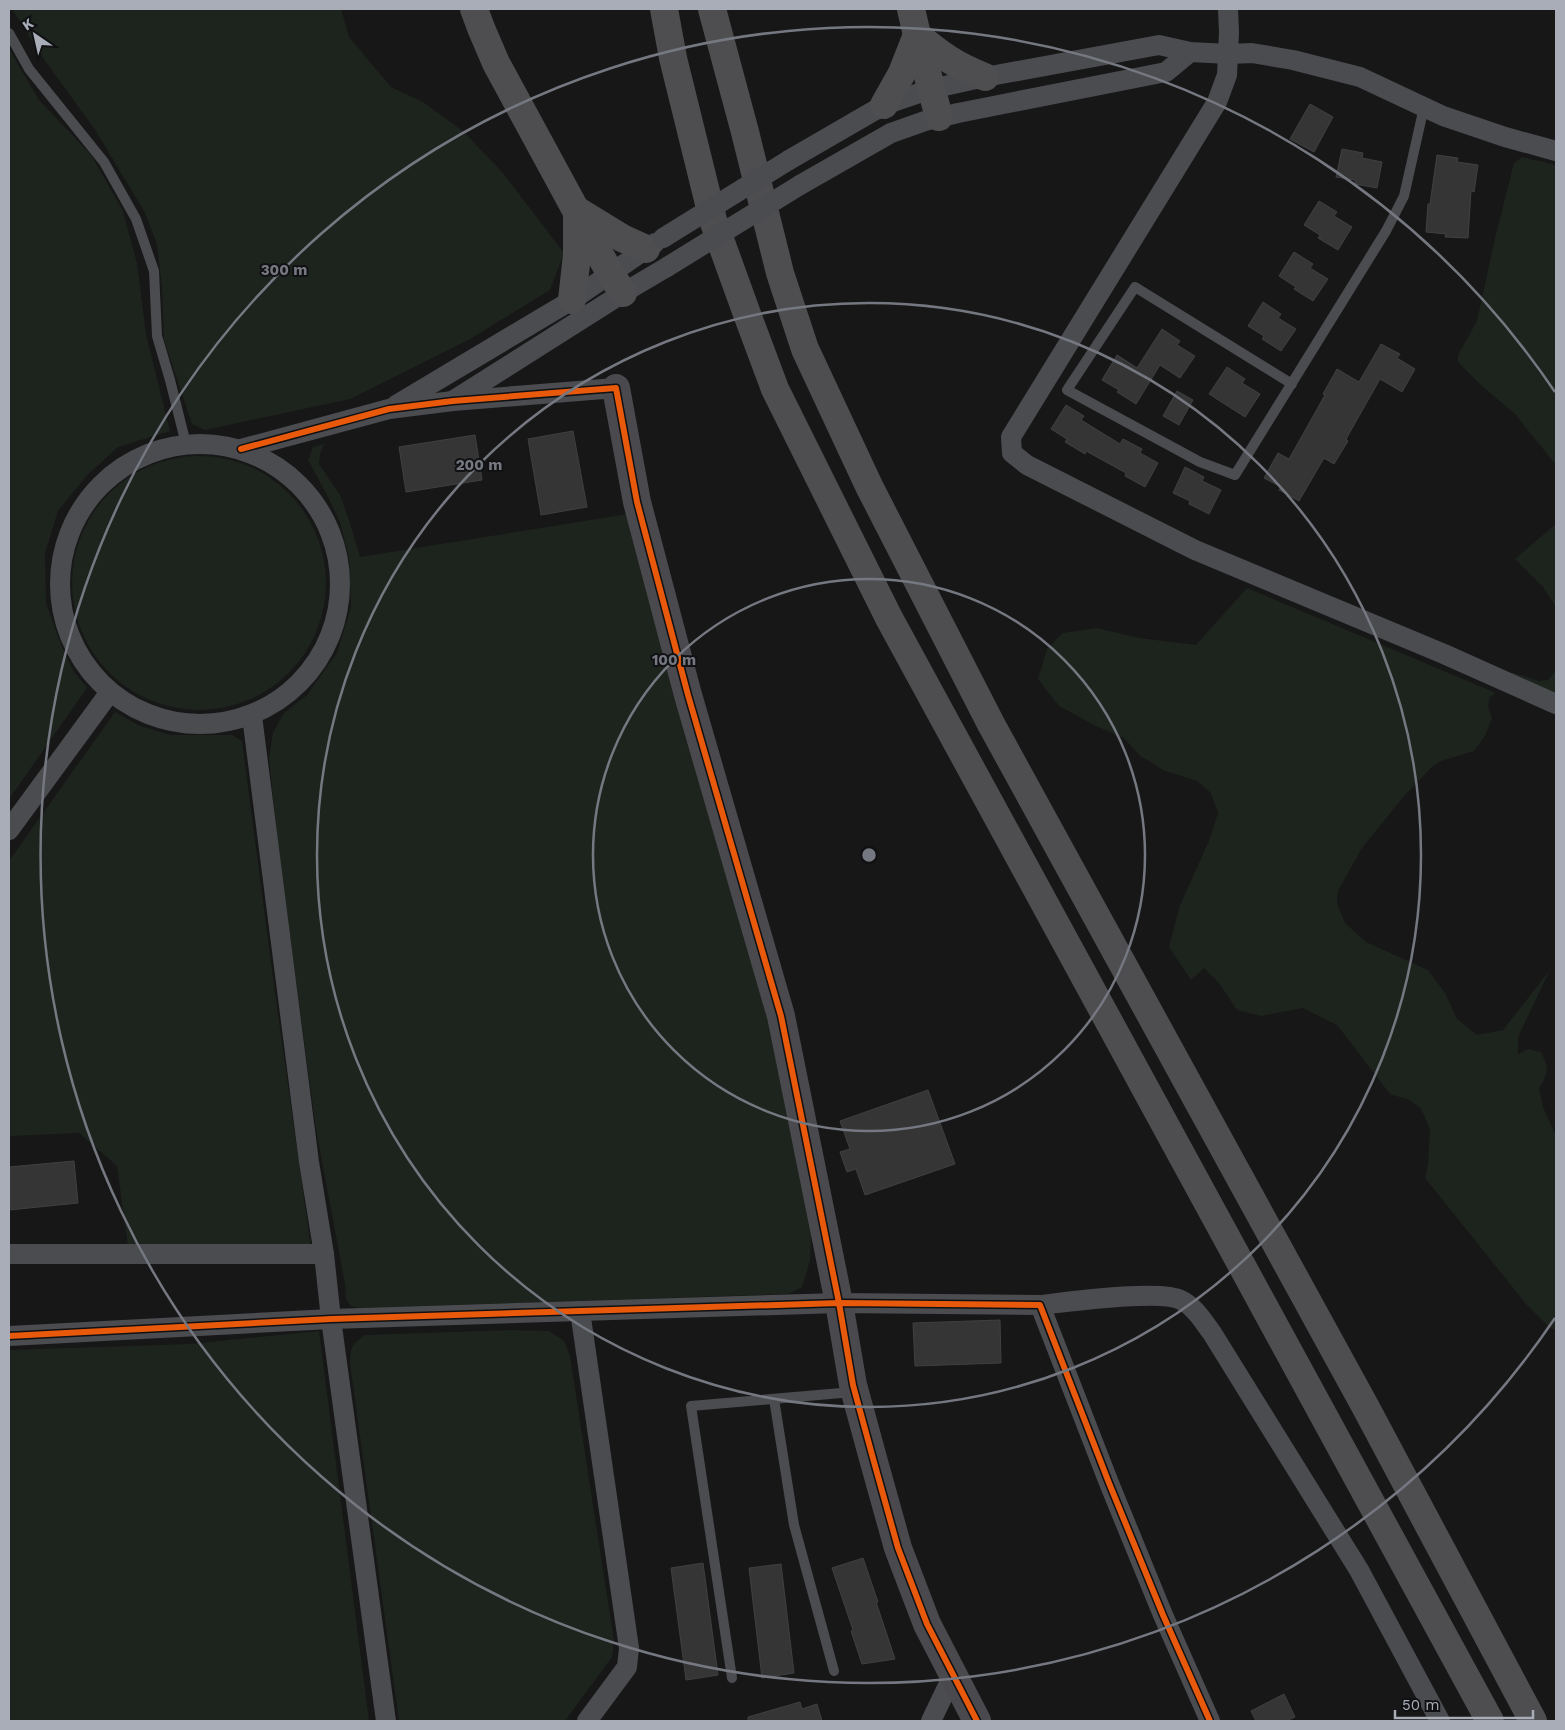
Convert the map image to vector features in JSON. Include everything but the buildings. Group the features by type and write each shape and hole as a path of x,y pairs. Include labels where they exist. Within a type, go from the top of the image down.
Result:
{"highway":[{"path":"474,9 496,62 617,283"},
{"path":"664,9 673,58 713,220 775,388 889,618 1490,1721"},
{"path":"712,9 780,273 805,349 869,486 991,724 1355,1389 1534,1721"},
{"path":"911,9 939,118"},
{"path":"917,35 943,56 962,68 985,77"},
{"path":"884,106 902,74 917,35"},
{"path":"576,210 622,238 655,243"},
{"path":"572,300 577,256 576,210"}],"street":[{"path":"1228,9 1229,54 1227,75 1217,102 1012,437 1012,453 1027,465 1195,550 1444,654 1556,704"},
{"path":"453,401 617,283 655,243 790,160 884,106 931,89 985,77 1160,45 1190,52 1252,53 1293,60 1360,77 1443,116 1505,137 1556,151"},
{"path":"389,409 572,300 667,267 800,185 891,133 939,118 1166,72 1190,52"},
{"path":"241,449 389,409 453,401 616,388 637,502 688,695 781,1016 855,1392 898,1548 928,1624 977,1721"},
{"path":"186,444 214,444 241,449 281,468 313,498 334,537 342,580 336,624 317,663 286,695 252,716 199,725 152,716 110,692 82,661 65,624 60,584 66,543 83,506 111,476 146,454 186,444"},
{"path":"9,830 110,692"},
{"path":"252,716 309,1162 324,1254 331,1319 386,1721"},
{"path":"9,1254 324,1254"},
{"path":"9,1336 331,1319 580,1311 839,1303 1040,1305 1163,1295 1180,1299 1192,1307 1212,1333 1359,1570 1440,1721"},
{"path":"1040,1305 1109,1483 1163,1615 1210,1721"},
{"path":"580,1311 629,1648 627,1667 587,1721"},
{"path":"931,1721 953,1675"}],"lane":[{"path":"9,33 30,69 104,162 136,219 154,272 157,336 186,444"},
{"path":"1292,384 1135,287 1067,390 1200,462 1235,475 1292,384 1386,231 1404,196 1424,107"},
{"path":"732,1678 691,1406 855,1392"},
{"path":"774,1399 794,1525 834,1670"}],"shaded area":[{"path":"12,9 341,9 349,37 391,87 423,102 464,132 503,173 564,253 550,290 470,339 350,399 205,430 192,424 164,340 162,287 157,244 145,213 96,131 43,58"},
{"path":"9,49 39,100 91,155 122,209 137,263 146,335 170,431 118,447 87,475 58,511 45,553 46,603 62,647 74,672 87,688 9,799"},
{"path":"1522,157 1556,165 1556,465 1515,414 1482,386 1458,362 1458,355 1477,321 1514,163"},
{"path":"324,444 319,464 340,495 360,557 628,514 771,1014 812,1218 810,1261 802,1287 788,1294 359,1308 351,1306 346,1299 345,1284 316,1129 278,847 269,758 273,733 283,714 307,695 337,653 351,607 349,558 340,522 308,460 313,447"},
{"path":"187,456 211,456 248,465 270,477 289,493 305,512 317,534 324,558 326,583 324,608 317,632 305,654 289,673 270,689 248,701 211,710 187,710 150,701 128,689 101,664 81,632 77,620 72,595 72,571 81,534 93,512 118,485 150,465 162,461"},
{"path":"1556,524 1556,607 1543,587 1515,559"},
{"path":"1247,588 1496,693 1490,697 1488,706 1492,718 1486,734 1474,751 1441,761 1432,767 1405,795 1362,848 1338,891 1337,903 1345,923 1366,942 1428,970 1445,993 1457,1019 1477,1035 1503,1030 1550,970 1518,1037 1518,1054 1529,1049 1541,1052 1547,1066 1545,1078 1539,1088 1543,1107 1556,1136 1556,1330 1549,1327 1526,1304 1425,1178 1428,1164 1430,1130 1421,1108 1409,1100 1390,1094 1337,1025 1303,1008 1261,1016 1237,1010 1219,983 1204,968 1191,980 1169,947 1180,905 1209,841 1218,813 1211,793 1197,781 1163,770 1139,755 1124,738 1096,726 1059,706 1038,679 1047,649 1063,633 1097,628 1139,638 1196,645"},
{"path":"1556,670 1556,701 1496,671 1514,673 1539,681 1548,680"},
{"path":"115,712 140,726 171,735 232,735 242,741 311,1248 128,1246 117,1166 79,1133 9,1136 9,861"},
{"path":"512,1330 549,1331 564,1341 570,1356 614,1641 612,1657 565,1721 399,1721 350,1363 351,1349 365,1335"},
{"path":"319,1331 369,1721 9,1721 9,1350 190,1344"}],"cycle path":[{"path":"241,449 389,409 453,401 616,388 637,502 688,695 781,1016 839,1303 853,1385 898,1548 927,1624 977,1721"},
{"path":"9,1336 331,1319 839,1303 1040,1305 1109,1483 1163,1615 1210,1721"}]}
